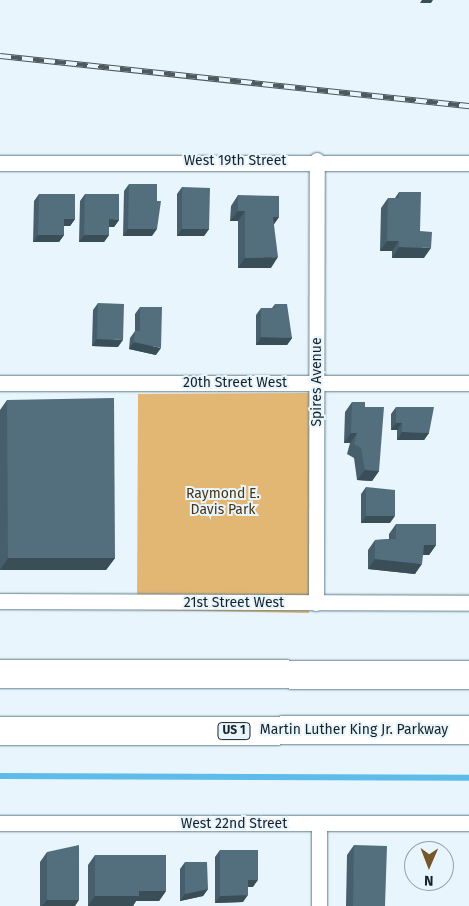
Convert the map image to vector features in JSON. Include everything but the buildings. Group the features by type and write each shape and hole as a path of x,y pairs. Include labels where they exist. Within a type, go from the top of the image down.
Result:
{"highway":[{"path":"0,674 469,675"},
{"name":"Martin Luther King Jr. Parkway","path":"0,731 469,730"}],"street":[{"name":"West 19th Street","path":"0,163 317,160 469,163"},
{"name":"Spires Avenue","path":"316,603 317,160"},
{"name":"20th Street West","path":"0,383 469,383"},
{"name":"21st Street West","path":"0,601 469,602"},
{"name":"West 22nd Street","path":"0,823 469,823"},
{"path":"319,823 319,906"}],"green space":[{"name":"Raymond E. Davis Park","path":"310,393 309,613 137,610 138,394"}],"waterway":[{"path":"0,776 469,778"}],"railway":[{"path":"0,56 469,106"}]}
